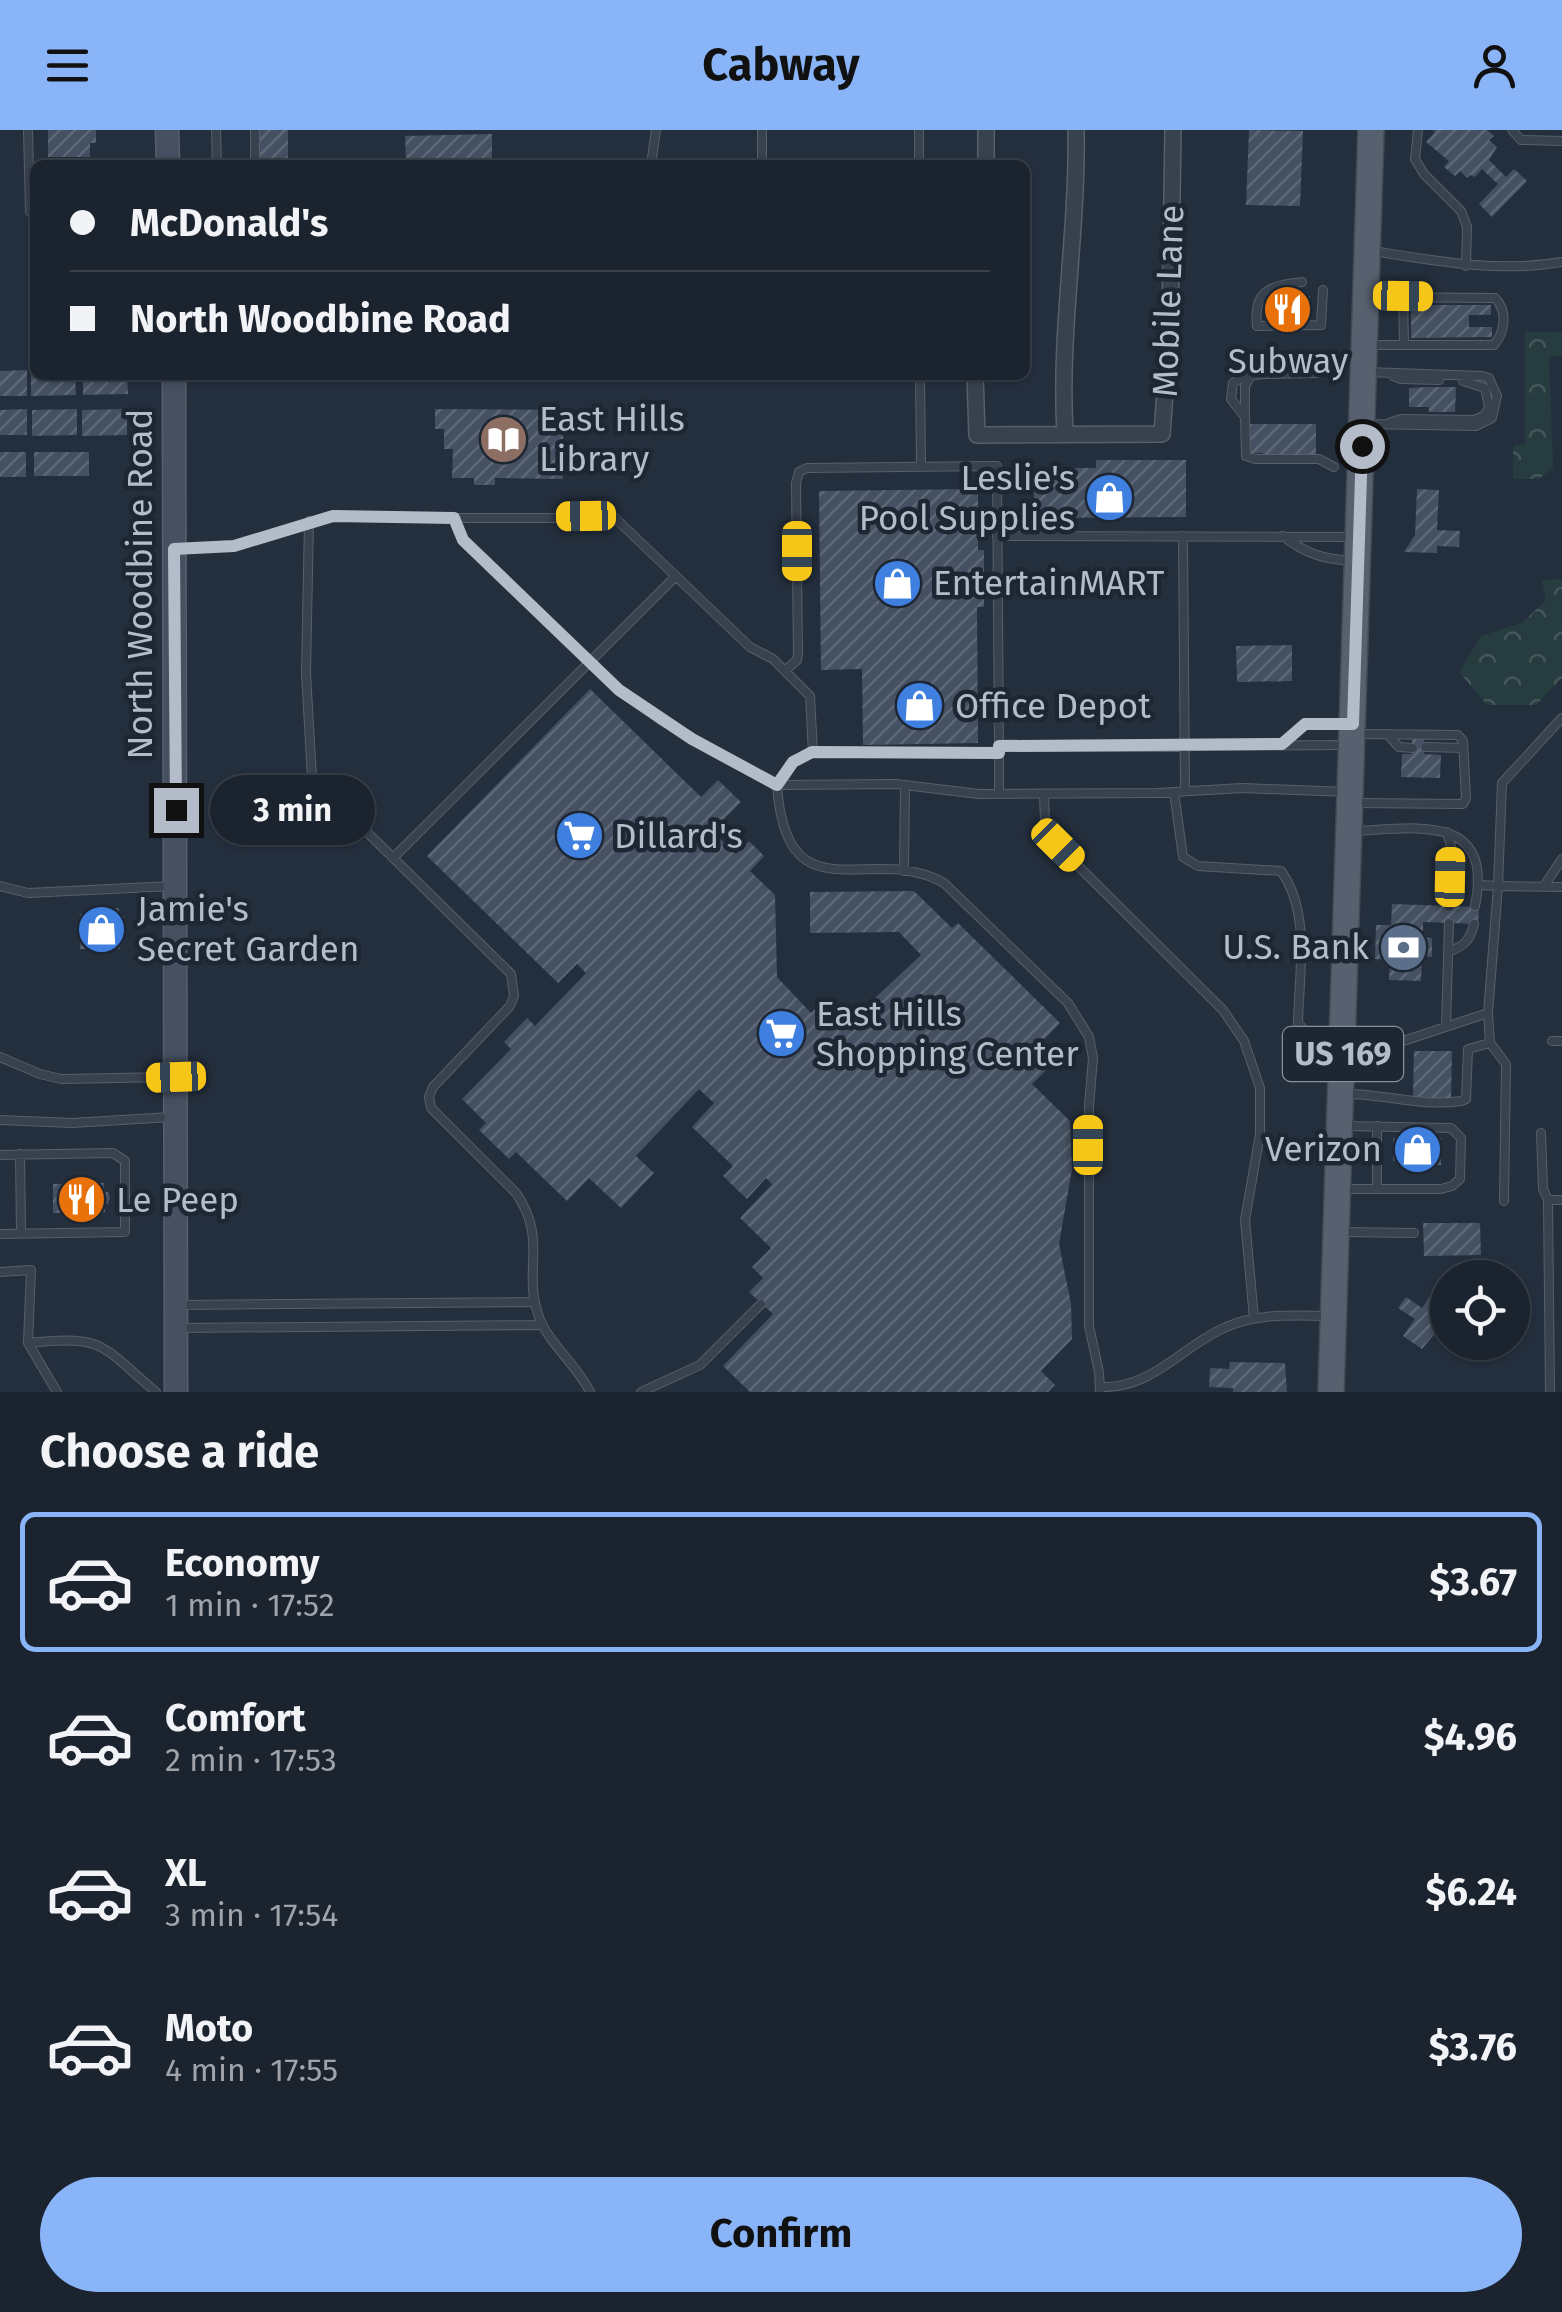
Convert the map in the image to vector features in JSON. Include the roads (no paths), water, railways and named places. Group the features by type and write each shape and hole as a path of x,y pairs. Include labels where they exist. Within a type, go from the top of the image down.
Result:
{"main road":[{"path":"167,130 168,160"},
{"name":"US 169","path":"1331,1392 1359,549 1375,372 1365,345 1372,132"},
{"name":"North Woodbine Road","path":"174,380 176,1392"}],"street":[{"path":"986,130 986,160"},
{"path":"1065,433 1062,388 1077,191 1076,130"},
{"name":"Mobile Lane","path":"975,380 977,435 1162,434 1170,324 1173,130"}],"lane":[{"path":"28,130 30,212"},
{"path":"216,130 219,160"},
{"path":"252,160 255,130"},
{"path":"652,160 656,130"},
{"path":"762,130 762,160"},
{"path":"919,130 919,160"},
{"path":"1418,130 1414,159 1460,212 1467,227 1466,266"},
{"path":"1512,130 1521,140 1562,141"},
{"path":"216,146 231,146"},
{"path":"1368,250 1466,266 1562,262"},
{"path":"1302,282 1263,293 1256,303 1257,326 1320,325 1323,290"},
{"path":"1403,296 1404,345"},
{"path":"1365,345 1494,345 1504,322 1500,303 1494,298 1366,297"},
{"path":"1373,424 1476,426 1492,418 1496,396 1488,378 1482,376 1375,372"},
{"path":"1245,417 1231,400 1233,383 1251,376 1317,373"},
{"path":"1251,376 1246,386 1246,456 1319,460 1334,467"},
{"path":"920,380 920,466"},
{"path":"785,671 797,660 798,653 799,472 806,468 997,466 999,794"},
{"path":"174,549 234,546 333,516 616,518 750,646 772,658 810,696 812,752"},
{"path":"454,518 463,540 619,690 662,721 777,785 905,784 960,794 1242,788 1463,804 1463,748 1458,735 1353,734 1282,744 812,752 793,762 777,785 786,839 815,865 833,870 928,874 944,883 1068,1004 1088,1037 1093,1058 1088,1106 1088,1326 1100,1390 1149,1377 1222,1328 1254,1318 1335,1316"},
{"path":"309,521 306,673 312,778 511,974 514,996 502,1018 433,1087 429,1097 431,1108 526,1207 534,1226 535,1302 542,1325 590,1392"},
{"path":"997,536 1283,536 1359,549"},
{"path":"1183,536 1185,791"},
{"path":"1283,536 1305,553 1324,559 1359,549"},
{"path":"392,858 676,576"},
{"path":"1504,1201 1506,1064 1490,1043 1488,1014 1502,783 1562,718"},
{"path":"1282,744 1305,724 1353,734"},
{"path":"1387,734 1399,747 1413,748"},
{"path":"1424,747 1463,748"},
{"path":"904,871 905,784"},
{"path":"1174,792 1183,858 1198,866 1281,871 1294,889 1300,910 1298,1022 1307,1033 1386,1047 1488,1014"},
{"path":"1044,794 1045,822 1058,845 1223,1010 1244,1041 1260,1088 1262,1116 1246,1204 1254,1318"},
{"path":"1350,831 1432,828 1462,838 1472,850 1479,886 1475,906"},
{"path":"1447,832 1451,848 1450,907"},
{"path":"1544,886 1560,863"},
{"path":"0,886 28,893 177,886"},
{"path":"1479,886 1562,887"},
{"path":"1446,1027 1449,923"},
{"path":"1448,952 1463,946 1474,924"},
{"path":"1342,1094 1379,1094 1403,1102 1466,1099 1468,1049 1490,1043"},
{"path":"0,1058 60,1079 176,1077"},
{"path":"0,1120 72,1123 176,1117"},
{"path":"1339,1189 1452,1186 1460,1179 1462,1165 1461,1138 1451,1128 1341,1126"},
{"path":"1376,1126 1377,1189"},
{"path":"1541,1133 1543,1189 1548,1200 1550,1392"},
{"path":"0,1155 113,1153 125,1161 126,1232 0,1234"},
{"path":"20,1154 21,1234"},
{"path":"1548,1200 1562,1200"},
{"path":"1338,1232 1414,1233"},
{"path":"0,1272 31,1270 28,1343 57,1392"},
{"path":"176,1316 535,1302"},
{"path":"641,1392 700,1365 762,1304"},
{"path":"176,1316 542,1325"},
{"path":"28,1343 75,1338 92,1342 109,1350 156,1392"}],"place":[{"name":"Subway","path":"1288,309"},
{"name":"East Hills Library","path":"504,439"},
{"name":"Leslie's Pool Supplies","path":"1110,498"},
{"name":"EntertainMART","path":"898,583"},
{"name":"Office Depot","path":"920,706"},
{"name":"Dillard's","path":"579,836"},
{"name":"Jamie's Secret Garden","path":"102,929"},
{"name":"U.S. Bank","path":"1404,947"},
{"name":"East Hills Shopping Center","path":"781,1034"},
{"name":"Verizon","path":"1417,1149"},
{"name":"Le Peep","path":"81,1200"}]}
